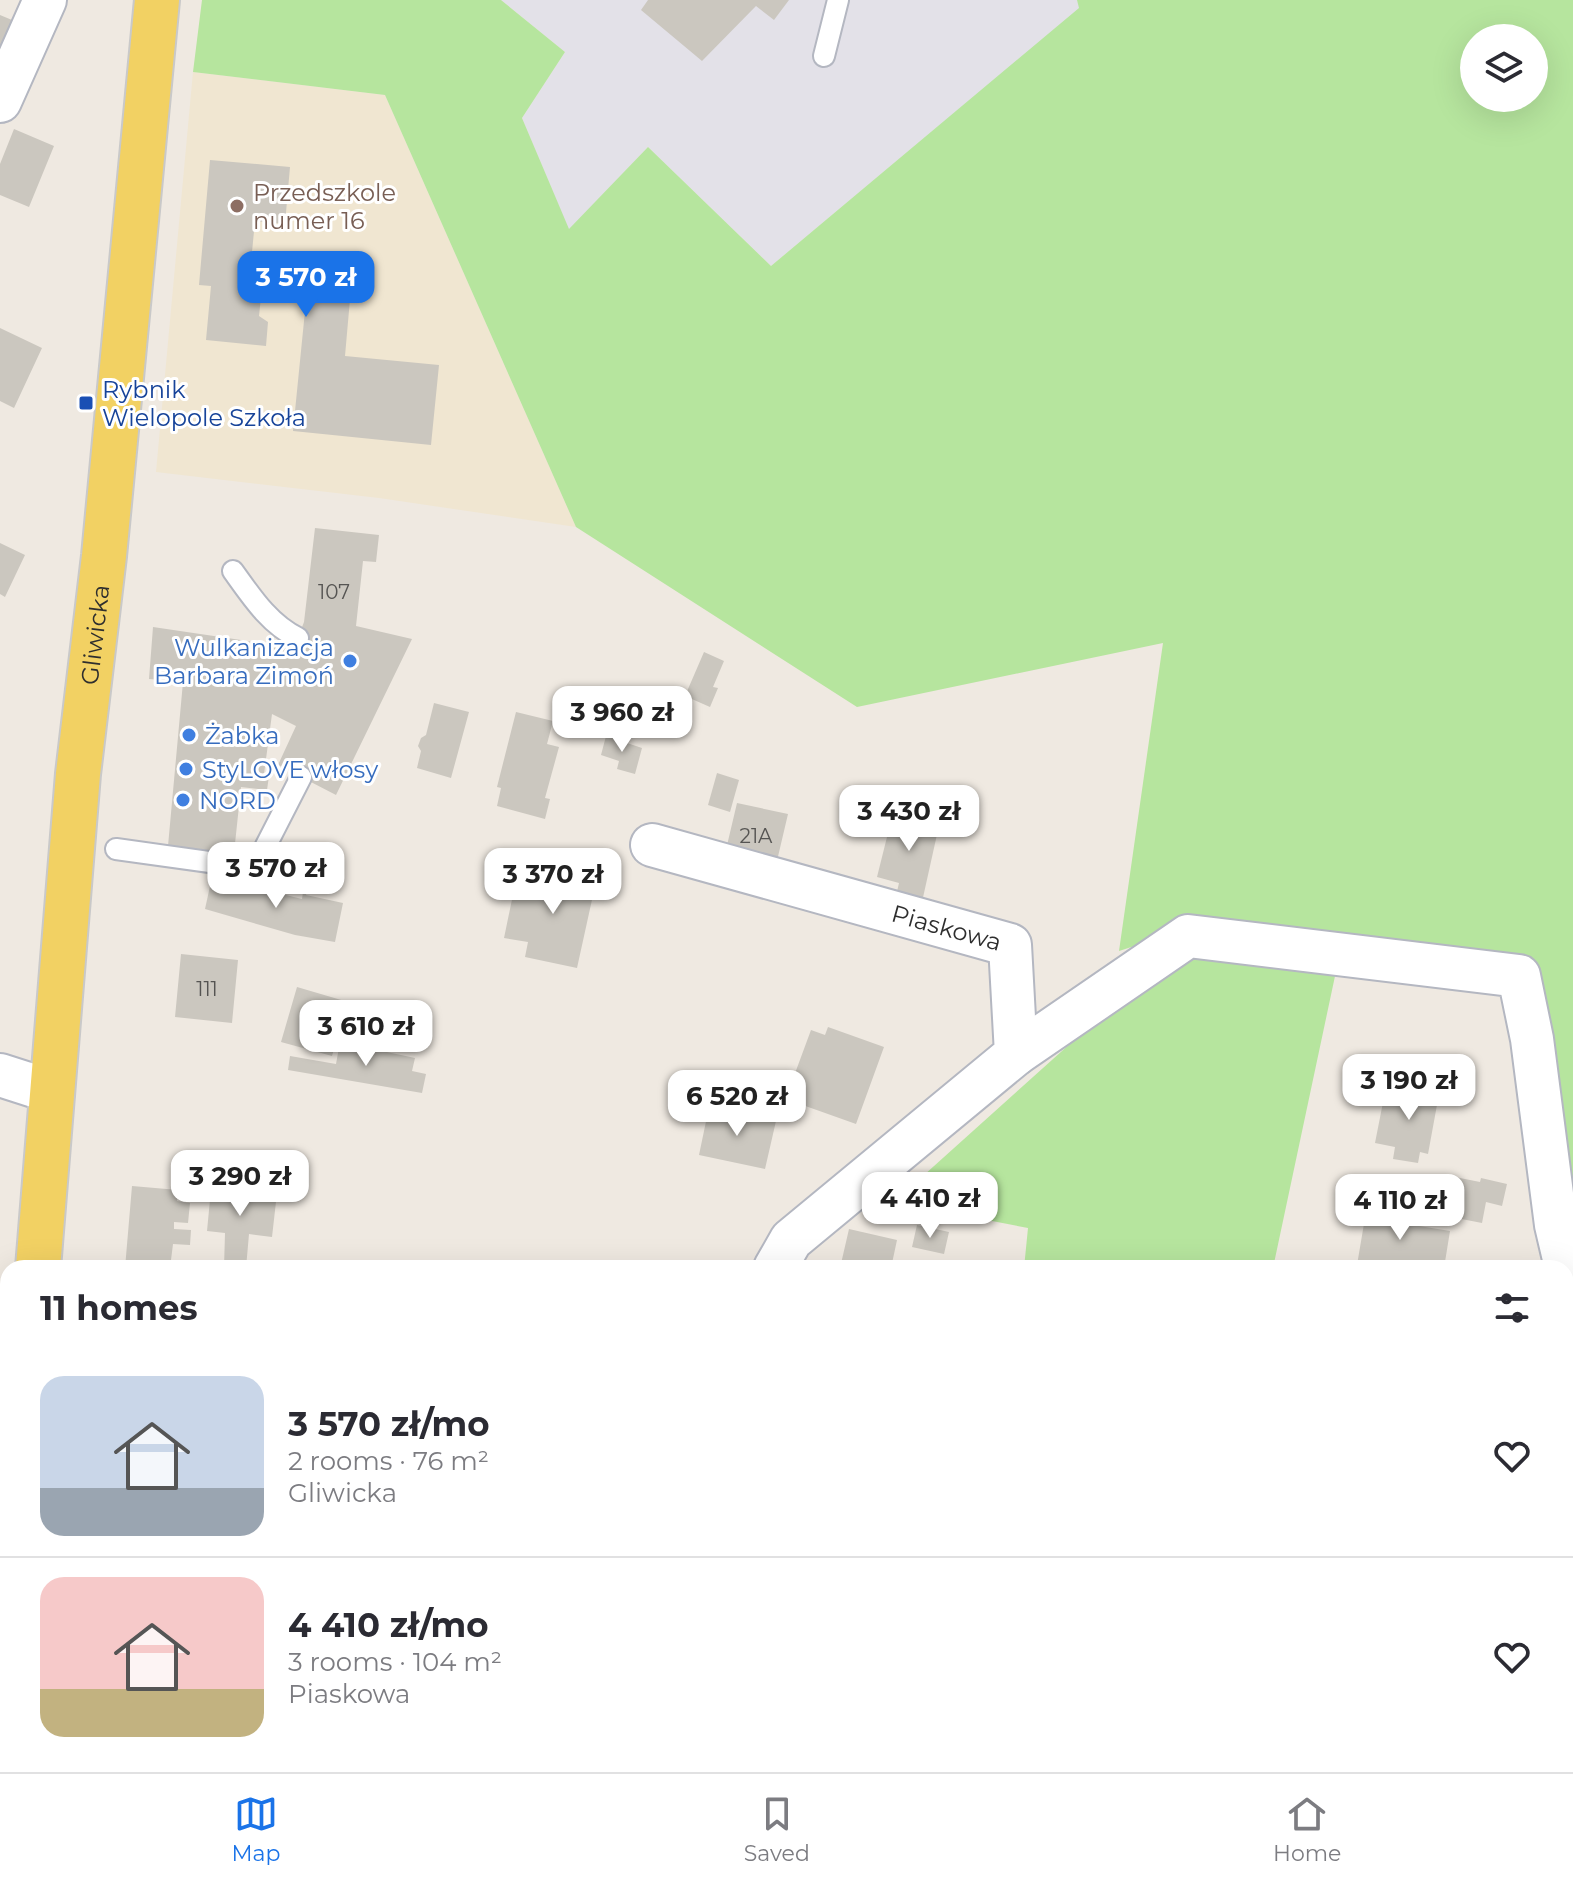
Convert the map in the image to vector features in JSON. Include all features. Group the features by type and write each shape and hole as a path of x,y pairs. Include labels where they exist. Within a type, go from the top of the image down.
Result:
{"main road":[{"name":"Gliwicka","path":"39,1260 78,774 104,556 157,0"}],"street":[{"path":"0,101 45,0"},
{"name":"Piaskowa","path":"652,845 1010,945 1016,1054"},
{"path":"780,1260 791,1240 1016,1054 1188,936 1519,976 1532,1039 1556,1225 1564,1260"},
{"path":"0,1075 53,1092"}],"lane":[{"path":"824,56 838,0"},
{"path":"233,571 259,607 287,633 298,638"},
{"path":"255,867 301,777"},
{"path":"116,849 281,872"}],"shaded area":[{"path":"501,0 1077,0 1080,8 771,266 648,147 569,230 522,118 565,52"},
{"path":"193,72 385,95 576,527 379,498 156,472"}],"green space":[{"path":"202,0 501,0 565,52 522,118 569,229 648,147 771,266 1079,8 1077,0 1573,0 1573,1200 1521,957 1209,922 1119,951 1163,643 857,707 576,527 385,95 193,72"},
{"path":"1204,952 1338,962 1275,1260 1025,1260 1028,1228 894,1202 1111,1007"}],"building":[{"path":"648,0 789,0 774,20 756,6 702,61 641,10"},
{"path":"0,15 12,20 0,52"},
{"path":"14,129 54,146 29,207 0,195 0,164"},
{"path":"210,160 290,167 285,224 255,221 250,273 259,274 258,289 308,294 312,261 353,265 345,356 439,365 431,445 293,431 306,301 261,297 259,316 268,322 266,346 206,340 211,286 199,285"},
{"path":"0,328 42,348 14,408 0,401"},
{"path":"315,528 379,535 376,562 363,561 356,626 412,639 336,795 278,765 296,726 272,714 264,774 269,776 267,790 241,787 234,853 168,846 183,682 149,679 153,627 294,648 304,622"},
{"path":"0,543 25,555 5,597 0,594"},
{"path":"704,652 724,661 713,687 718,688 710,707 685,696"},
{"path":"434,703 469,712 451,778 417,768 421,751 418,746 426,735"},
{"path":"516,712 553,721 547,744 559,747 545,798 550,799 545,819 497,806 501,788 497,787"},
{"path":"606,736 642,748 635,774 617,769 619,761 601,755"},
{"path":"717,773 739,780 730,812 708,805"},
{"path":"737,803 788,814 776,865 724,858"},
{"path":"894,809 940,821 922,902 896,896 899,883 877,877"},
{"path":"544,866 597,877 577,968 525,957 528,942 504,938 515,885 538,891"},
{"path":"212,877 302,899 303,892 307,892 306,895 343,903 335,942 295,935 205,909"},
{"path":"181,954 238,960 232,1023 175,1017"},
{"path":"297,987 348,1002 332,1056 281,1042"},
{"path":"828,1027 884,1047 856,1124 797,1103 805,1080 794,1076 811,1030 825,1035"},
{"path":"340,1042 415,1058 412,1071 426,1074 422,1093 288,1070 290,1056 336,1064"},
{"path":"1423,1081 1434,1084 1439,1094 1428,1154 1420,1152 1418,1163 1393,1159 1395,1147 1375,1143 1385,1092 1410,1098 1413,1087"},
{"path":"709,1107 776,1121 765,1169 699,1155"},
{"path":"1450,1176 1507,1184 1502,1206 1486,1202 1482,1223 1441,1215"},
{"path":"212,1179 277,1193 272,1237 249,1234 247,1260 224,1260 225,1233 207,1231"},
{"path":"132,1186 178,1190 177,1201 190,1203 188,1223 174,1222 174,1229 191,1230 190,1245 173,1244 171,1260 126,1260"},
{"path":"1367,1206 1410,1212 1407,1224 1450,1231 1445,1260 1358,1260"},
{"path":"917,1225 949,1232 944,1254 912,1247"},
{"path":"849,1229 897,1240 893,1260 842,1260"}],"place":[{"name":"Przedszkole numer 16","path":"237,206"},
{"name":"Rybnik Wielopole Szkoła","path":"86,403"},
{"name":"Wulkanizacja Barbara Zimoń","path":"350,661"},
{"name":"Żabka","path":"189,735"},
{"name":"StyLOVE włosy","path":"186,769"},
{"name":"NORD","path":"183,800"}]}
